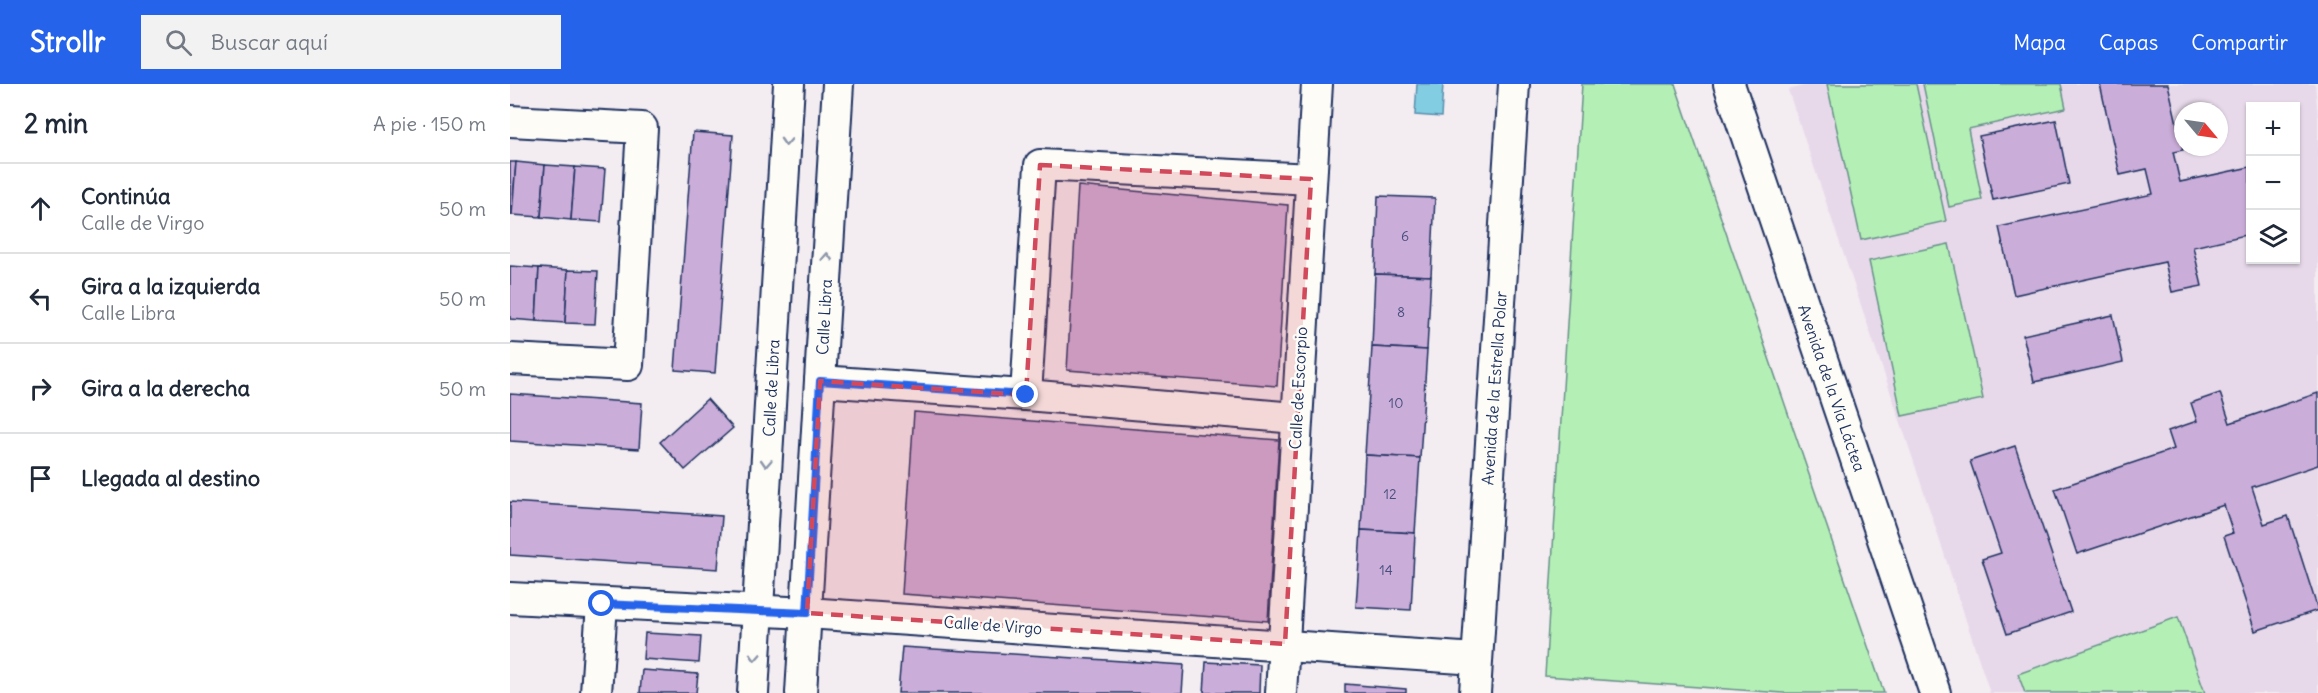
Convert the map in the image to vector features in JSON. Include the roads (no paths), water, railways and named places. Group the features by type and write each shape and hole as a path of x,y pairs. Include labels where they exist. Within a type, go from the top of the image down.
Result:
{"street":[{"name":"Calle de Libra","path":"753,693 789,84"},
{"name":"Calle Libra","path":"801,693 838,84"},
{"name":"Calle de Escorpio","path":"1281,693 1317,84"},
{"name":"Avenida de la Estrella Polar","path":"1475,693 1514,84"},
{"name":"Avenida de la Vía Láctea","path":"1729,84 1935,693"},
{"path":"510,122 642,128 628,365 510,359"},
{"path":"1026,395 1040,165 1311,179"},
{"path":"820,381 1026,395 1296,418"},
{"name":"Calle de Virgo","path":"510,598 807,613 1285,644 1476,659"},
{"path":"596,693 602,604"}],"water":[{"path":"1417,84 1443,84 1441,117 1415,115"}]}
